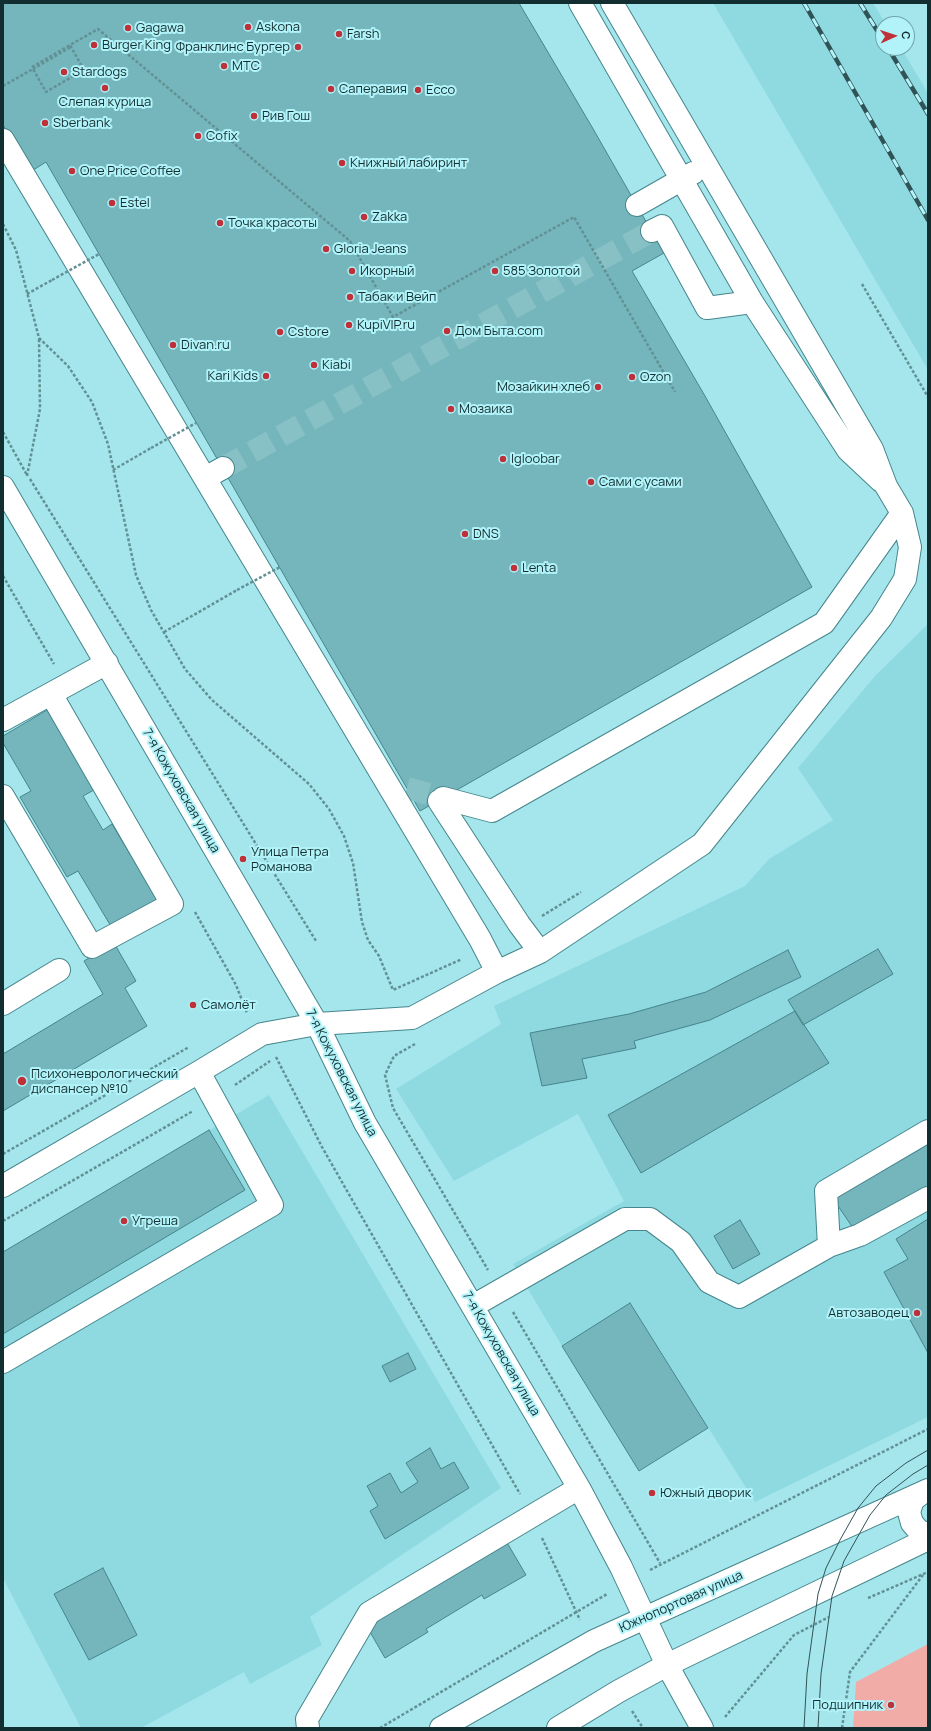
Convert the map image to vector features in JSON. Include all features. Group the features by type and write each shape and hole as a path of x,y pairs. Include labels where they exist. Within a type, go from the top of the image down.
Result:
{"street":[{"path":"580,3 752,302 848,450 886,486"},
{"path":"3,1186 262,1034 317,1024 412,1018 497,972 540,952 702,844 881,618 905,579 910,546 902,513 886,486 872,449 612,3"},
{"path":"3,140 214,473 386,783 485,948 497,972"},
{"path":"637,205 706,166"},
{"path":"652,231 662,226 707,308 752,302"},
{"name":"7-я Кожуховская улица","path":"3,487 317,1024 365,1123 579,1488 628,1582 667,1665 712,1724"},
{"path":"540,952 520,926 441,799 492,811 824,623 902,513"},
{"path":"3,720 107,663"},
{"path":"3,796 92,948 172,904 50,694"},
{"path":"386,783 407,788"},
{"path":"3,1004 59,970"},
{"path":"3,1362 272,1205 199,1072"},
{"path":"829,1246 826,1191 928,1132"},
{"path":"473,1306 625,1219 650,1219 681,1242 709,1282 739,1298 829,1246 860,1235 928,1198"},
{"path":"308,1728 307,1719 369,1613 579,1488"},
{"path":"925,1491 913,1500 909,1512 912,1523 919,1531 928,1534"},
{"name":"Южнопортовая улица","path":"441,1728 594,1641 925,1491"},
{"path":"558,1728 619,1691 667,1665 928,1539"}],"path":[{"path":"3,86 98,29 350,241 393,317 574,217 675,392"},
{"path":"32,68 46,92 84,70 71,46"},
{"path":"3,224 16,250 39,338 40,408 28,476"},
{"path":"27,294 99,254"},
{"path":"862,284 928,397"},
{"path":"39,338 68,366 92,402 108,444 136,575 151,610 185,669 212,700 309,784 329,808 344,836 353,863 362,922 368,940 379,956 394,990 485,948"},
{"path":"114,470 196,423"},
{"path":"3,432 28,476 316,941"},
{"path":"164,632 280,567"},
{"path":"520,926 583,891"},
{"path":"241,1016 248,1012"},
{"path":"3,1154 194,1044"},
{"path":"3,1221 214,1100 276,1056 322,1147 532,1515 576,1613 582,1625 594,1641"},
{"path":"380,1728 667,1560 928,1429"},
{"path":"863,1600 928,1572"},
{"path":"842,1728 850,1672 924,1574"},
{"path":"712,1724 794,1635 836,1613"},
{"path":"619,1691 643,1728"}],"shaded area":[{"path":"713,3 873,3 881,16 875,16 875,56 906,56 928,93 928,370"},
{"path":"928,624 928,1417 755,1502 630,1303 562,1346 513,1264 624,1201 578,1114 454,1181 396,1089 501,1024 494,1006 745,886 769,859 833,820 798,768 875,676"},
{"path":"269,1095 501,1488 310,1617 322,1645 250,1684 244,1672 141,1728 81,1728 3,1578 3,1252"},
{"name":"Подшипник","path":"928,1644 928,1728 853,1728 856,1682"}],"building":[{"name":"Мозаика","path":"3,3 519,3 664,253 632,271 705,396 812,587 420,811 46,162 30,172 3,125"},
{"path":"47,710 94,790 83,796 103,830 112,824 158,901 112,928 78,871 67,877 20,797 31,791 3,743 3,736"},
{"path":"114,943 136,981 125,988 147,1026 3,1111 3,1054 103,994 84,961"},
{"path":"878,949 893,974 803,1025 788,1000"},
{"path":"788,950 801,977 710,1020 634,1041 636,1048 582,1059 587,1078 542,1086 530,1033 629,1014 706,992"},
{"path":"795,1011 829,1063 641,1173 608,1115"},
{"name":"Угреша","path":"209,1130 245,1190 3,1334 3,1252"},
{"path":"928,1142 928,1186 853,1228 832,1197"},
{"name":"Автозаводец","path":"928,1219 928,1353 884,1272 908,1259 896,1239"},
{"path":"740,1220 760,1254 733,1269 714,1236"},
{"path":"630,1303 708,1428 639,1471 562,1346"},
{"path":"408,1353 416,1369 390,1382 382,1366"},
{"path":"430,1448 441,1469 454,1462 469,1488 385,1539 370,1511 378,1506 367,1486 390,1473 401,1493 418,1482 406,1463"},
{"path":"502,1534 526,1575 484,1599 482,1595 426,1629 428,1632 385,1658 362,1618"},
{"path":"103,1568 137,1635 89,1660 54,1594"}],"tunnel":[{"path":"223,468 652,231"},
{"path":"407,788 443,798"}],"tram line":[{"path":"804,1728 807,1674 818,1594 826,1568 858,1508 876,1486 906,1463 928,1450"},
{"path":"818,1728 821,1674 832,1596 844,1561 870,1515 886,1495 913,1474 928,1465"}],"railway":[{"path":"804,3 928,220"},
{"path":"860,3 875,27"},
{"path":"893,56 928,114"}],"place":[{"name":"Askona","path":"248,27"},
{"name":"Gagawa","path":"128,28"},
{"name":"Farsh","path":"339,34"},
{"name":"Burger King","path":"94,45"},
{"name":"Франклинс Бургер","path":"298,47"},
{"name":"МТС","path":"224,66"},
{"name":"Stardogs","path":"64,72"},
{"name":"Слепая курица","path":"105,88"},
{"name":"Саперавия","path":"331,89"},
{"name":"Ecco","path":"418,90"},
{"name":"Рив Гош","path":"254,116"},
{"name":"Sberbank","path":"45,123"},
{"name":"Cofix","path":"198,136"},
{"name":"Книжный лабиринт","path":"342,163"},
{"name":"One Price Coffee","path":"72,171"},
{"name":"Estel","path":"112,203"},
{"name":"Zakka","path":"364,217"},
{"name":"Точка красоты","path":"220,223"},
{"name":"Gloria Jeans","path":"326,249"},
{"name":"Икорный","path":"352,271"},
{"name":"585 Золотой","path":"495,271"},
{"name":"Табак и Вейп","path":"350,297"},
{"name":"KupiVIP.ru","path":"349,325"},
{"name":"Дом Быта.com","path":"447,331"},
{"name":"Cstore","path":"280,332"},
{"name":"Divan.ru","path":"173,345"},
{"name":"Kiabi","path":"314,365"},
{"name":"Kari Kids","path":"266,376"},
{"name":"Ozon","path":"632,377"},
{"name":"Мозайкин хлеб","path":"598,387"},
{"name":"Мозаика","path":"451,409"},
{"name":"Igloobar","path":"503,459"},
{"name":"Сами с усами","path":"591,482"},
{"name":"DNS","path":"465,534"},
{"name":"Lenta","path":"514,568"},
{"name":"Улица Петра Романова","path":"243,859"},
{"name":"Самолёт","path":"193,1005"},
{"name":"Психоневрологический диспансер №10","path":"22,1081"},
{"name":"Угреша","path":"124,1221"},
{"name":"Автозаводец","path":"917,1313"},
{"name":"Южный дворик","path":"652,1493"},
{"name":"Подшипник","path":"891,1705"}]}
